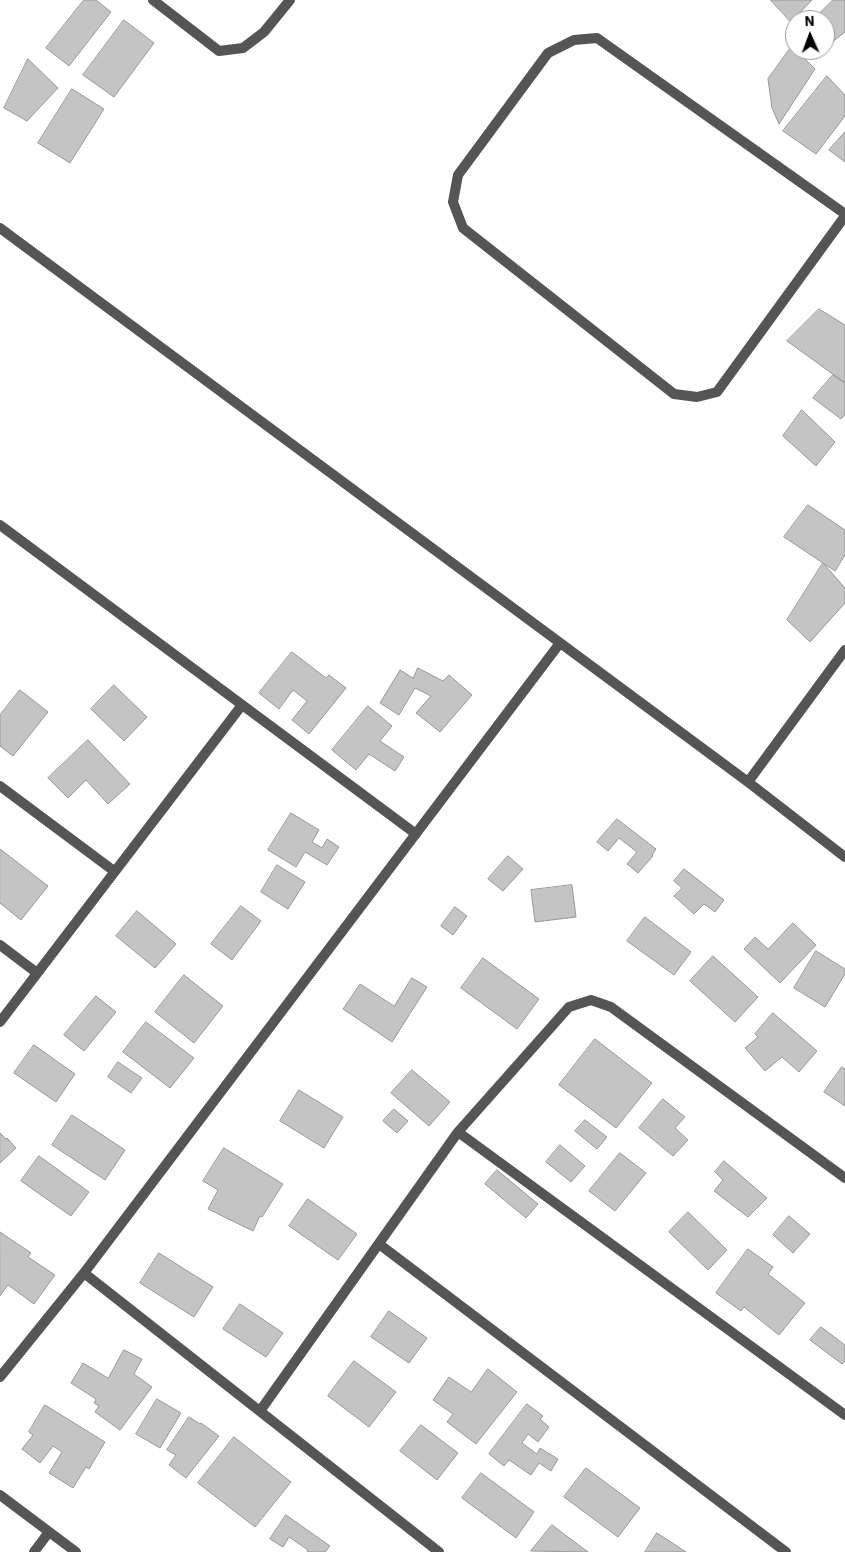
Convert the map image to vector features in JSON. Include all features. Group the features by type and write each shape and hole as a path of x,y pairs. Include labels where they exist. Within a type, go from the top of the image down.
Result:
{"street":[{"path":"153,0 219,50 243,48 264,32 290,0"},
{"path":"597,38 845,215 717,392 697,397 674,394 463,228 453,202 458,175 548,53 574,40 597,38"},
{"path":"0,228 748,782 845,857"},
{"path":"0,525 416,834"},
{"path":"0,1377 84,1273 560,643"},
{"path":"748,782 845,650"},
{"path":"0,1022 242,705"},
{"path":"0,786 114,871"},
{"path":"0,945 38,973"},
{"path":"260,1411 458,1132 569,1007 591,1000 611,1008 845,1178"},
{"path":"458,1132 845,1415"},
{"path":"379,1244 786,1552"},
{"path":"84,1273 439,1552"},
{"path":"0,1494 76,1552"},
{"path":"34,1552 49,1532"}],"building":[{"path":"84,0 96,0 111,12 69,66 46,48"},
{"path":"771,0 812,0 802,10 785,10 785,15"},
{"path":"833,0 845,0 845,32 835,40 835,10 823,10"},
{"path":"124,20 154,43 114,97 83,75"},
{"path":"785,56 785,60 806,60 815,69 779,124 772,108 768,79"},
{"path":"28,59 58,88 27,121 4,108"},
{"path":"827,76 845,95 845,116 816,154 783,131"},
{"path":"72,89 104,109 70,163 38,143"},
{"path":"845,132 845,162 829,150"},
{"path":"819,309 845,325 845,383 787,341"},
{"path":"833,375 845,383 845,415 841,419 813,398"},
{"path":"802,410 835,442 816,466 783,436"},
{"path":"808,505 845,530 845,555 835,571 784,537"},
{"path":"823,563 845,588 845,603 810,642 787,620"},
{"path":"292,652 326,678 329,675 346,688 309,734 292,720 307,701 293,690 279,709 259,693"},
{"path":"418,668 443,681 449,675 472,695 440,732 416,713 431,696 415,688 399,715 380,703 400,670 413,678"},
{"path":"114,685 147,717 124,741 91,709"},
{"path":"20,690 48,712 13,756 0,746 0,715"},
{"path":"368,706 392,726 380,741 404,757 395,771 369,754 356,770 332,750"},
{"path":"88,740 130,784 108,804 86,780 68,798 48,778"},
{"path":"291,813 319,830 312,842 322,848 327,839 339,847 327,865 305,852 296,867 268,850"},
{"path":"617,819 656,849 653,856 638,873 627,864 637,852 619,838 608,851 597,842"},
{"path":"0,849 48,886 21,920 0,903"},
{"path":"508,856 523,869 503,891 488,879"},
{"path":"277,865 305,882 288,909 261,892"},
{"path":"684,869 724,900 715,912 704,904 694,914 674,896 682,888 674,881"},
{"path":"572,885 576,917 535,922 531,890"},
{"path":"241,906 261,921 232,960 211,944"},
{"path":"455,907 467,916 453,935 441,926"},
{"path":"137,911 176,944 155,968 116,936"},
{"path":"645,917 691,952 674,975 627,941"},
{"path":"793,923 816,945 780,983 744,949 755,937 768,949"},
{"path":"816,951 845,969 845,974 825,1007 794,988"},
{"path":"713,956 758,997 735,1022 690,981"},
{"path":"483,958 539,999 517,1029 461,988"},
{"path":"184,975 223,1006 194,1043 155,1012"},
{"path":"412,978 427,987 392,1042 343,1009 360,984 394,1006"},
{"path":"96,996 116,1012 84,1051 64,1035"},
{"path":"773,1013 817,1051 799,1072 782,1057 765,1071 745,1048 758,1037 755,1034"},
{"path":"146,1022 194,1058 170,1088 123,1052"},
{"path":"595,1039 652,1083 616,1128 559,1085"},
{"path":"34,1045 75,1074 56,1102 14,1073"},
{"path":"118,1062 142,1078 131,1093 108,1077"},
{"path":"842,1067 845,1069 845,1106 824,1092"},
{"path":"412,1070 450,1102 429,1126 391,1093"},
{"path":"299,1090 343,1117 324,1148 280,1121"},
{"path":"663,1099 685,1117 675,1128 688,1140 673,1156 639,1128"},
{"path":"394,1109 408,1121 397,1133 383,1121"},
{"path":"72,1115 125,1150 105,1180 52,1145"},
{"path":"585,1120 607,1137 597,1149 575,1131"},
{"path":"0,1133 16,1148 0,1163"},
{"path":"560,1145 585,1166 571,1182 546,1162"},
{"path":"224,1148 283,1184 262,1217 260,1216 253,1231 208,1209 218,1190 203,1181"},
{"path":"620,1153 646,1173 615,1211 589,1191"},
{"path":"39,1156 89,1192 71,1216 21,1181"},
{"path":"724,1161 767,1198 748,1217 714,1191 723,1180 715,1172"},
{"path":"497,1170 538,1204 526,1218 485,1184"},
{"path":"308,1199 357,1234 338,1260 289,1226"},
{"path":"688,1212 727,1250 708,1270 669,1232"},
{"path":"789,1216 810,1234 793,1253 773,1235"},
{"path":"0,1232 31,1253 28,1257 55,1275 34,1304 8,1285 0,1296"},
{"path":"748,1249 773,1267 768,1274 805,1303 779,1335 744,1307 741,1311 716,1293"},
{"path":"159,1253 213,1287 194,1317 140,1283"},
{"path":"240,1304 283,1333 266,1357 223,1329"},
{"path":"389,1311 427,1338 409,1363 371,1337"},
{"path":"821,1327 845,1345 845,1361 842,1364 810,1340"},
{"path":"124,1350 142,1359 134,1374 152,1387 120,1430 95,1412 99,1406 94,1403 96,1399 71,1383 83,1363 108,1378"},
{"path":"354,1361 396,1392 369,1427 328,1396"},
{"path":"488,1369 517,1392 476,1444 447,1422 453,1414 433,1400 449,1377 471,1392"},
{"path":"157,1399 181,1413 160,1448 136,1434"},
{"path":"527,1404 543,1416 540,1419 549,1427 538,1442 528,1434 522,1443 537,1454 540,1448 558,1459 551,1471 539,1463 531,1475 509,1460 504,1466 489,1454"},
{"path":"45,1405 105,1442 89,1469 86,1467 73,1488 49,1473 62,1452 53,1446 40,1463 22,1449 33,1435 29,1432"},
{"path":"189,1417 219,1436 186,1478 169,1465 176,1455 167,1450"},
{"path":"421,1425 458,1453 437,1480 400,1451"},
{"path":"234,1437 291,1482 255,1527 198,1483"},
{"path":"586,1468 640,1508 618,1537 564,1497"},
{"path":"481,1473 534,1512 516,1538 462,1498"},
{"path":"286,1515 330,1546 325,1552 307,1552 308,1550 289,1537 283,1547 270,1539"},
{"path":"552,1525 588,1552 531,1551"},
{"path":"657,1533 686,1552 645,1552"}]}
